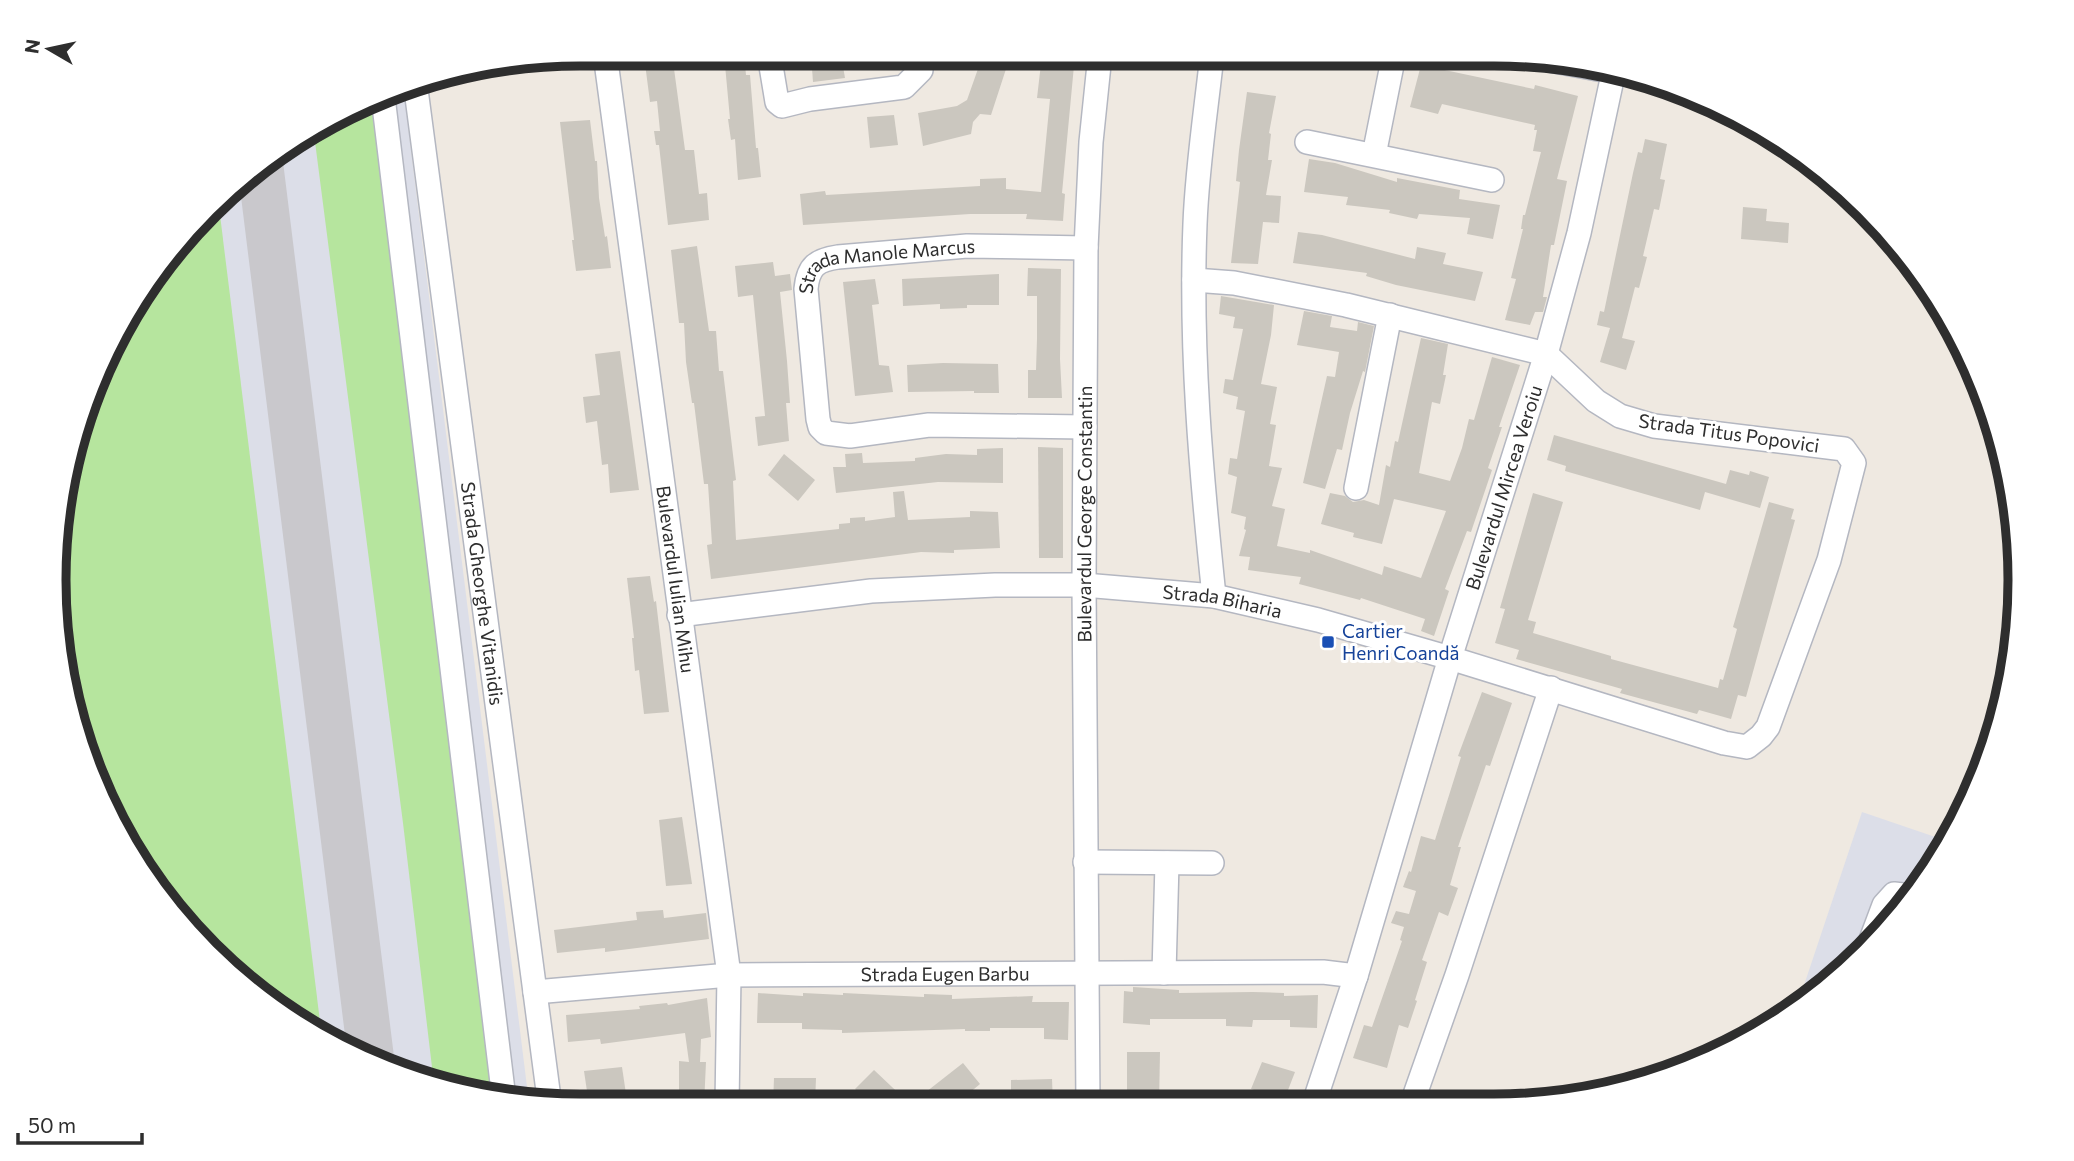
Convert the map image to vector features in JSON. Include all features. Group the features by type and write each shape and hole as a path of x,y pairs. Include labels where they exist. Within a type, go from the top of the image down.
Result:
{"street":[{"name":"Bulevardul Iulian Mihu","path":"607,66 729,975 727,1094"},
{"path":"771,66 777,102 782,106 810,99 904,87 920,70"},
{"name":"Bulevardul George Constantin","path":"1086,974 1086,248 1091,142 1099,66"},
{"path":"1211,66 1195,223 1194,279 1197,423 1214,596"},
{"path":"1374,155 1392,66"},
{"name":"Bulevardul Mircea Veroiu","path":"1323,1094 1450,658 1546,354 1579,233 1612,80"},
{"name":"Strada Gheorghe Vitanidis","path":"417,94 548,1093"},
{"path":"384,106 503,1088"},
{"path":"1307,142 1492,180"},
{"name":"Strada Manole Marcus","path":"1085,427 929,425 850,436 826,433 820,427 818,419 806,289 807,276 814,267 821,260 838,257 967,246 1086,248"},
{"name":"Strada Titus Popovici","path":"1194,279 1234,283 1391,315 1546,354 1596,401 1620,416 1654,426 1844,449 1854,463 1829,560 1768,727 1747,747"},
{"path":"1356,488 1391,315"},
{"name":"Strada Biharia","path":"680,615 871,591 995,585 1084,585 1214,596 1318,620 1551,688 1724,743 1747,747"},
{"path":"1415,1094 1551,688"},
{"path":"1085,862 1212,863"},
{"path":"1164,973 1167,863"},
{"path":"1878,921 1884,905 1895,894 1900,895"},
{"name":"Strada Eugen Barbu","path":"535,992 729,975 1323,972 1356,976"},
{"path":"1086,974 1088,1094"}],"shaded area":[{"path":"404,98 528,1091 480,1085 447,1077 415,1067 353,1041 295,1008 217,944 153,866 120,808 94,746 84,714 71,648 66,580 76,480 94,415 135,323 194,242 242,194 323,135"},
{"path":"1862,812 1939,838 1880,919 1857,944 1802,991"}],"green space":[{"path":"373,111 495,1087 433,1073 315,140"},
{"path":"220,214 320,1024 268,988 217,944 153,866 120,808 94,746 76,681 71,648 66,580 71,513 76,480 94,415 135,323 173,268"}],"building":[{"path":"645,66 674,66 685,150 694,150 699,194 707,193 709,220 668,225 659,145 656,145 654,131 660,131 657,101 650,102"},
{"path":"725,66 745,66 746,75 750,75 761,177 738,180 735,139 731,140"},
{"path":"812,66 843,66 845,78 813,82"},
{"path":"979,66 1000,66 1006,69 991,115 980,114 973,122 971,134 923,146 918,113 957,106 967,100"},
{"path":"1041,66 1074,66 1062,193 1065,194 1063,221 1026,219 1027,214 970,214 803,225 800,194 825,191 826,195 980,186 980,179 1006,178 1006,189 1041,192 1050,99 1037,98"},
{"path":"1421,66 1534,89 1535,85 1578,96 1557,179 1567,181 1554,245 1551,245 1543,297 1547,297 1543,312 1535,312 1530,325 1505,320 1516,279 1511,278 1523,229 1523,215 1541,152 1533,151 1537,130 1534,130 1535,125 1442,104 1438,114 1410,107"},
{"path":"1247,92 1276,96 1269,133 1268,160 1272,160 1266,195 1281,196 1279,223 1263,222 1258,264 1231,263 1240,182 1236,181"},
{"path":"894,115 898,145 870,148 867,117"},
{"path":"590,120 611,268 576,271 560,122"},
{"path":"1645,139 1667,144 1660,179 1665,180 1659,210 1654,209 1639,288 1635,287 1622,338 1635,341 1626,370 1600,362 1610,328 1597,325 1600,311 1604,312 1638,152 1642,153"},
{"path":"1309,159 1335,163 1397,182 1397,178 1460,190 1459,199 1500,205 1493,239 1467,234 1470,218 1419,214 1417,219 1389,213 1390,210 1346,205 1348,197 1304,192"},
{"path":"1743,207 1767,209 1766,221 1789,223 1788,243 1741,239"},
{"path":"1298,232 1322,235 1415,259 1417,247 1446,253 1443,264 1483,272 1475,301 1396,285 1366,276 1367,273 1293,263"},
{"path":"697,246 709,331 716,331 719,371 723,371 736,480 733,481 736,540 839,529 839,524 850,523 850,518 865,517 865,521 895,517 893,492 904,491 908,520 970,517 970,511 998,512 1000,548 954,550 954,553 921,552 711,579 707,545 712,544 708,484 704,484 686,362 684,323 679,323 671,250"},
{"path":"773,262 775,276 790,274 792,290 780,292 790,403 786,403 789,441 758,446 755,417 765,416 753,295 738,297 735,266"},
{"path":"1028,268 1061,269 1062,398 1028,398 1028,370 1036,370 1037,296 1027,296"},
{"path":"999,274 999,305 967,305 967,308 940,309 940,304 903,306 902,279"},
{"path":"875,279 879,304 872,305 879,365 889,366 893,392 855,396 843,282"},
{"path":"1221,296 1274,305 1261,384 1277,387 1270,424 1276,425 1269,466 1282,468 1272,506 1285,509 1277,546 1310,553 1310,550 1382,575 1384,566 1421,578 1446,511 1394,499 1382,544 1353,537 1354,533 1321,524 1330,493 1345,496 1353,502 1364,500 1379,505 1386,465 1390,467 1395,441 1398,442 1421,338 1448,344 1443,375 1446,375 1440,404 1432,402 1419,473 1450,481 1469,419 1474,420 1492,357 1520,365 1488,468 1492,470 1471,532 1467,531 1445,589 1449,591 1434,636 1421,631 1425,619 1361,598 1360,600 1299,584 1301,577 1248,570 1250,557 1239,556 1246,530 1246,517 1231,513 1237,477 1228,474 1230,458 1237,459 1245,411 1236,409 1238,397 1223,393 1225,379 1233,380 1243,329 1233,328 1235,317 1219,314"},
{"path":"1304,311 1332,316 1330,327 1357,331 1358,322 1374,326 1365,372 1363,371 1350,413 1342,450 1337,449 1325,489 1303,483 1327,376 1335,377 1339,352 1297,345"},
{"path":"620,351 639,490 610,493 608,464 602,465 597,421 586,423 583,397 600,395 595,354"},
{"path":"998,364 999,393 908,392 907,365"},
{"path":"1554,435 1726,484 1730,470 1749,475 1750,471 1769,477 1760,508 1705,492 1700,510 1565,471 1566,466 1547,460"},
{"path":"1038,447 1063,448 1063,558 1039,558"},
{"path":"1003,448 1003,483 938,482 836,493 833,467 846,467 845,454 862,453 863,463 915,461 915,458 946,454 977,455 977,449"},
{"path":"784,454 815,480 798,501 768,475"},
{"path":"1533,493 1563,502 1528,620 1536,622 1533,633 1611,656 1611,659 1718,688 1720,679 1723,680 1737,629 1733,627 1769,502 1794,509 1791,519 1795,520 1746,697 1738,695 1731,719 1699,710 1697,714 1620,693 1622,689 1516,659 1519,650 1495,643 1505,609 1500,608"},
{"path":"650,576 654,602 656,601 669,712 644,714 639,670 635,671 627,578"},
{"path":"1482,692 1512,703 1490,766 1486,765 1458,847 1461,847 1450,885 1458,888 1448,916 1439,912 1422,960 1427,962 1408,1028 1399,1025 1387,1068 1353,1058 1364,1025 1372,1027 1402,941 1400,940 1404,927 1391,923 1396,911 1409,914 1416,891 1403,887 1409,871 1411,872 1421,836 1435,840 1461,757 1458,756"},
{"path":"682,817 692,884 666,886 659,820"},
{"path":"663,910 664,918 706,913 709,939 605,952 605,948 557,953 554,930 637,920 636,912"},
{"path":"1133,987 1179,990 1179,993 1318,995 1317,1028 1290,1027 1290,1020 1253,1020 1252,1027 1226,1026 1226,1019 1150,1019 1150,1025 1123,1023 1124,991 1133,992"},
{"path":"758,993 924,997 924,994 952,995 952,999 1033,996 1032,1002 1069,1002 1068,1040 1044,1039 1044,1028 842,1033 842,1030 802,1029 802,1023 757,1023"},
{"path":"707,998 711,1037 701,1039 700,1062 706,1062 705,1094 679,1094 679,1061 689,1062 685,1033 601,1044 600,1039 568,1042 566,1015 668,1005"},
{"path":"1127,1052 1160,1052 1159,1094 1127,1094"},
{"path":"1262,1062 1295,1072 1286,1094 1252,1094 1254,1090 1251,1089"},
{"path":"963,1063 980,1084 968,1094 926,1092"},
{"path":"622,1067 626,1094 587,1094 584,1071"},
{"path":"874,1070 899,1094 860,1094 855,1089"},
{"path":"774,1078 816,1078 815,1094 773,1094"},
{"path":"1052,1079 1053,1094 1011,1094 1011,1080"}],"taxiway":[{"path":"262,178 370,1049"}],"place":[{"name":"Cartier Henri Coandă","path":"1328,642"}]}
